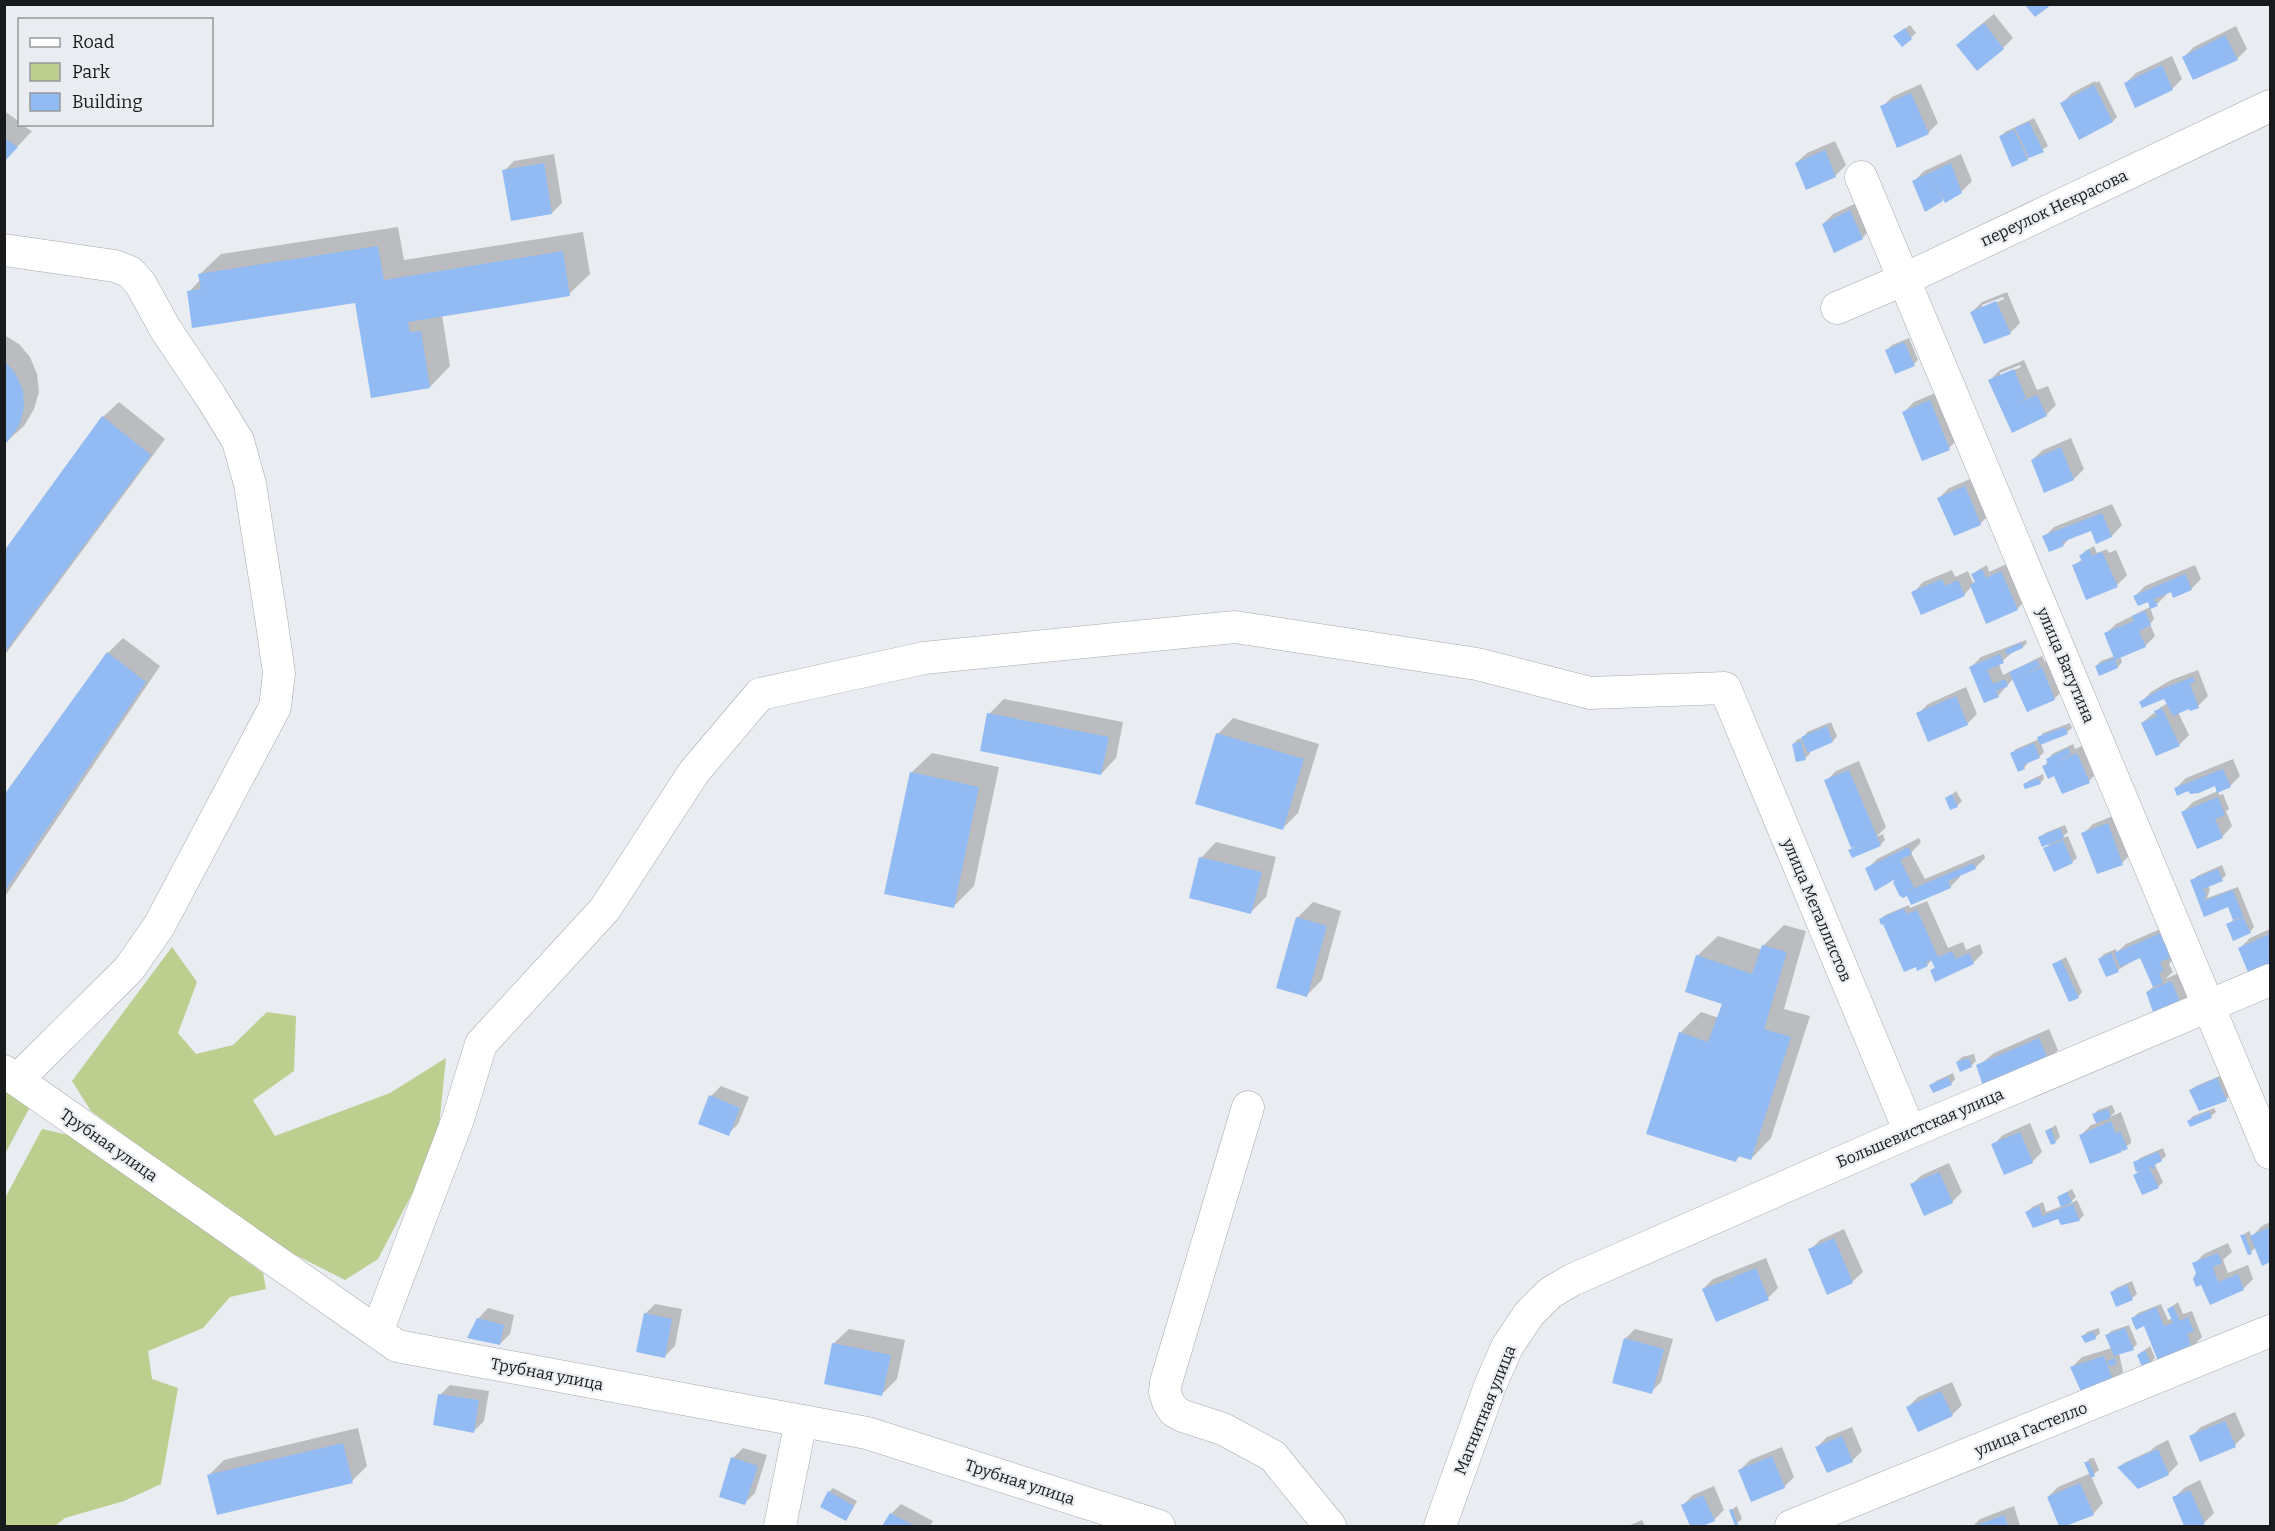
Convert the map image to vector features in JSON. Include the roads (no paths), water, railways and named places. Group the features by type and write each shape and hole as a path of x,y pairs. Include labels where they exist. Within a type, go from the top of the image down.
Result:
{"street":[{"name":"переулок Некрасова","path":"1837,308 1905,279 2271,106"},
{"name":"улица Ватутина","path":"1861,177 2271,1154"},
{"path":"4,249 115,266 130,272 140,283 166,330 238,441 250,484 279,673 275,707 159,926 129,969 11,1075"},
{"name":"улица Металлистов","path":"377,1332 458,1119 481,1044 604,909 694,772 760,694 924,658 1235,627 1477,664 1590,693 1725,688 1910,1132"},
{"name":"Большевистская улица","path":"1572,1280 1910,1132 2271,980"},
{"name":"Трубная улица","path":"11,1075 397,1346 867,1433 1159,1527"},
{"path":"1248,1107 1169,1370 1165,1392 1174,1411 1223,1429 1274,1456 1330,1527"},
{"name":"Магнитная улица","path":"1440,1527 1490,1386 1507,1347 1529,1314 1550,1293 1572,1280"},
{"name":"улица Гастелло","path":"1791,1527 2271,1331"},
{"path":"780,1527 801,1421"}]}
